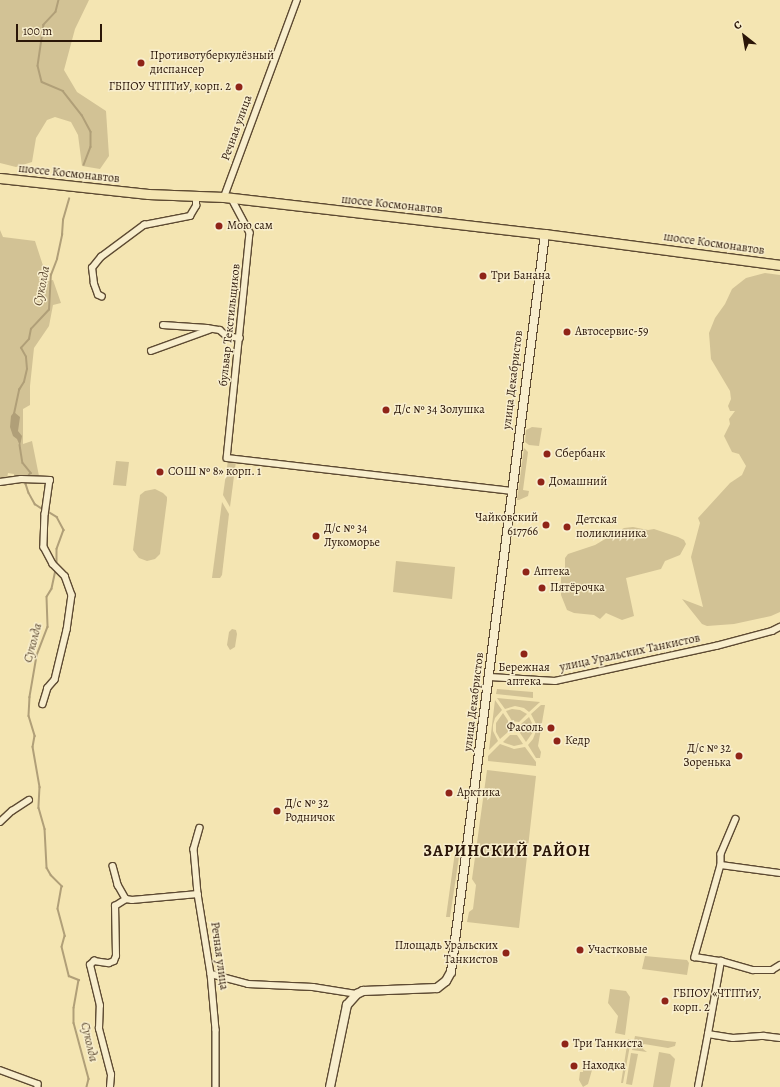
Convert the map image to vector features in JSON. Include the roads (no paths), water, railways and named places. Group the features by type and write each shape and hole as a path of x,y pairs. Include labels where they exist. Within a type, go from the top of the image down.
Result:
{"main road":[{"name":"шоссе Космонавтов","path":"0,178 148,194 228,198 545,234 780,265"}],"street":[{"name":"Речная улица","path":"228,198 297,0"},
{"path":"102,297 98,295 94,284 92,268 101,257 144,225 190,216 196,206 196,196"},
{"name":"бульвар Текстильщиков","path":"228,198 250,233 227,458 513,491"},
{"name":"улица Декабристов","path":"357,994 363,991 437,988 446,981 451,972 490,677 504,546 513,491 545,234"},
{"path":"163,325 220,330 227,336 240,338"},
{"path":"151,351 211,329"},
{"path":"0,482 21,479 50,480 45,514 44,547 53,564 65,576 72,595 67,630 55,680 48,688 42,704"},
{"name":"улица Уральских Танкистов","path":"490,677 555,681 716,646 772,631 780,626"},
{"path":"0,822 12,811 29,800"},
{"path":"736,819 721,854 721,865 695,958 720,961 753,970 772,970 780,965"},
{"name":"Речная улица","path":"200,828 194,849 198,894 211,974 216,1030 216,1087"},
{"path":"721,865 780,873"},
{"path":"113,866 118,885 126,898 132,900 198,894"},
{"path":"110,1087 111,1075 99,1029 100,1006 90,965 94,961 109,963 114,962 116,956 115,906 126,898"},
{"path":"698,1087 720,961"},
{"path":"211,974 248,984 313,987 357,994"},
{"path":"330,1087 347,1005 357,994"},
{"path":"708,1034 733,1038 764,1036 780,1038"},
{"path":"0,1070 38,1086"}],"waterway":[{"name":"Суколда","path":"59,0 56,12 44,25 38,66 42,82 63,91 82,115 91,132 91,147 84,165"},
{"name":"Суколда","path":"14,414 19,390 24,382 27,369 26,357 21,348 29,339 31,329 49,310 51,275 57,259 62,235 63,220 69,199"},
{"name":"Суколда","path":"20,445 23,463 31,473 28,477"},
{"name":"Суколда","path":"26,480 29,493 35,504 44,510"},
{"name":"Суколда","path":"47,511 57,517 64,530 57,549 57,565"},
{"name":"Суколда","path":"56,570 52,589 47,597 48,627 37,656 30,697 29,716 35,736 33,747 40,787 39,808 45,829 47,868 51,875 62,886 58,909 65,936 62,947 69,976 79,980 74,1008 74,1023 89,1079 87,1087"}],"place":[{"name":"Противотуберкулёзный диспансер","path":"141,63"},
{"name":"ГБПОУ ЧТПТиУ, корп. 2","path":"239,87"},
{"name":"Мою сам","path":"219,226"},
{"name":"Три Банана","path":"483,276"},
{"name":"Автосервис-59","path":"567,332"},
{"name":"Д/с № 34 Золушка","path":"386,410"},
{"name":"Сбербанк","path":"547,454"},
{"name":"СОШ № 8» корп. 1","path":"160,472"},
{"name":"Домашний","path":"541,482"},
{"name":"Чайковский 617766","path":"546,525"},
{"name":"Детская поликлиника","path":"567,527"},
{"name":"Д/с № 34 Лукоморье","path":"316,536"},
{"name":"Аптека","path":"526,572"},
{"name":"Пятёрочка","path":"542,588"},
{"name":"Бережная аптека","path":"524,654"},
{"name":"Фасоль","path":"551,728"},
{"name":"Кедр","path":"557,741"},
{"name":"Д/с № 32 Зоренька","path":"739,756"},
{"name":"Арктика","path":"449,793"},
{"name":"Д/с № 32 Родничок","path":"277,811"},
{"name":"Участковые","path":"580,950"},
{"name":"Площадь Уральских Танкистов","path":"506,953"},
{"name":"ГБПОУ «ЧТПТиУ, корп. 2","path":"665,1001"},
{"name":"Три Танкиста","path":"565,1044"},
{"name":"Находка","path":"574,1066"}],"district":[{"name":"ЗАРИНСКИЙ РАЙОН","path":"507,851"}]}
